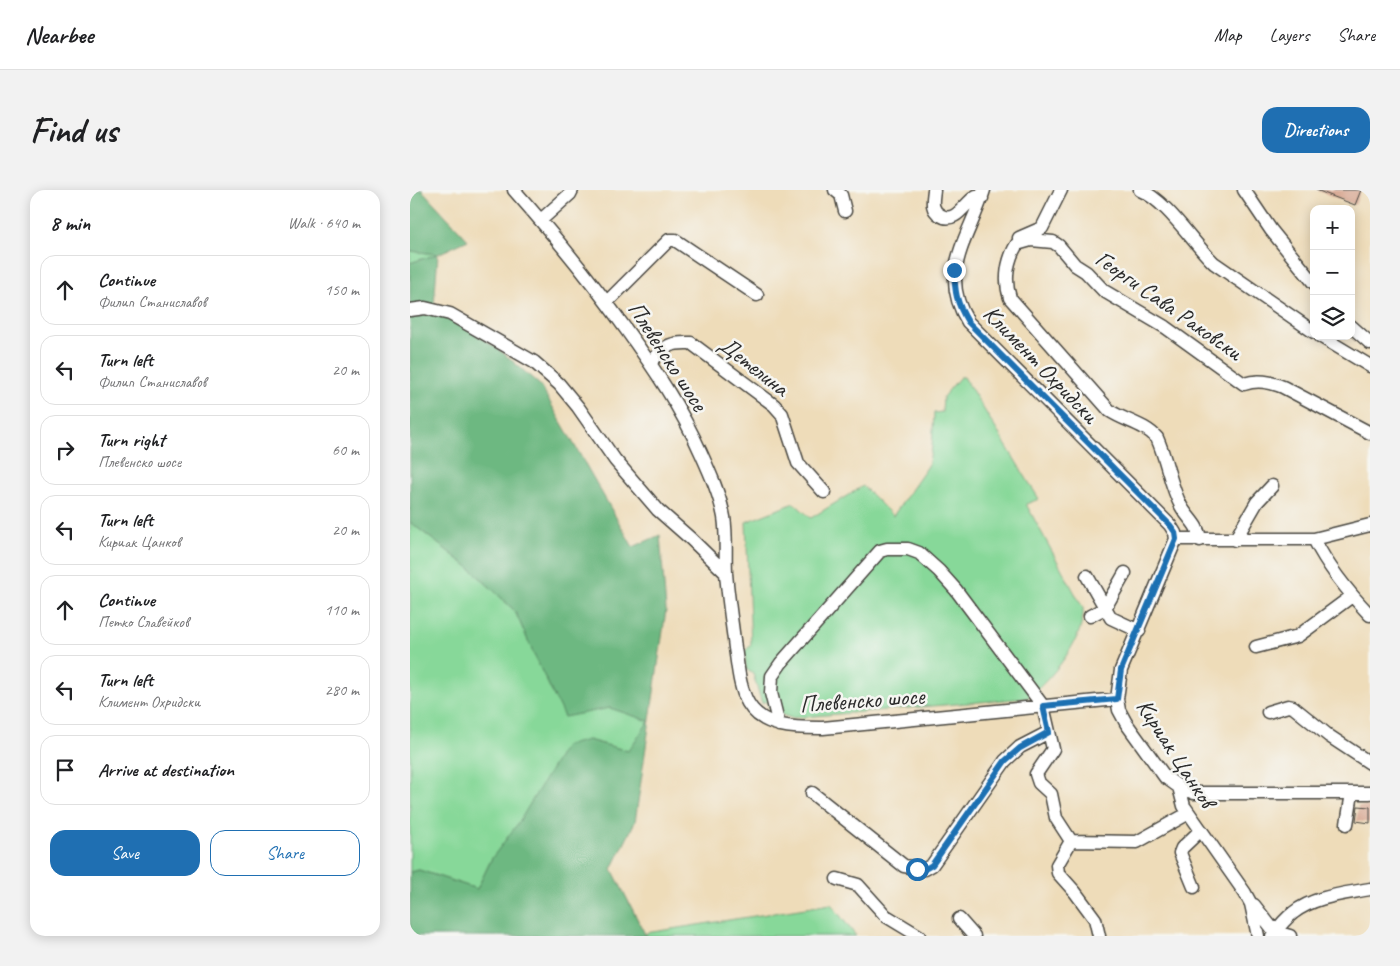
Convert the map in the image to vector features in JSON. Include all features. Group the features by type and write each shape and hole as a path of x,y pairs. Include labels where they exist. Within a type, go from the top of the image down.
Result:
{"street":[{"name":"Плевенско шосе","path":"514,190 606,302 651,362 691,431 718,494 724,516 726,573 742,685 752,709 779,725 823,728 1117,699"},
{"path":"540,220 570,194 572,190"},
{"path":"835,190 840,195 845,211"},
{"path":"934,190 932,203 934,212 942,217 952,218 976,196 983,194"},
{"path":"1061,190 1042,228 1015,239 1017,244 1011,255 1007,275 1007,288 1010,298 1110,411 1152,432 1157,438 1177,498 1182,508 1199,530 1200,540"},
{"path":"1140,190 1151,193 1202,252 1214,263 1310,329"},
{"path":"1244,190 1271,230 1310,278"},
{"name":"Климент Охридски","path":"983,194 954,270 954,288 959,307 968,322 1170,525 1175,532 1176,539"},
{"path":"606,302 669,240 675,240 757,295"},
{"name":"Георги Сава Раковски","path":"1017,244 1031,240 1053,242 1059,246 1075,266 1086,272 1104,291 1165,327 1244,384 1259,381 1283,387 1370,434"},
{"path":"410,310 425,308 450,314 534,362 578,407 615,460 658,510 691,538 726,573"},
{"path":"1355,330 1370,343"},
{"path":"1327,340 1370,366"},
{"name":"Детелина","path":"651,362 664,348 675,342 691,343 774,404 782,414 798,463 824,492"},
{"path":"1235,540 1257,502 1272,486"},
{"path":"1176,539 1314,539 1370,525"},
{"name":"Кириак Цанков","path":"1176,539 1121,670 1117,699 1119,710 1165,777 1178,787 1184,806 1273,934"},
{"path":"1314,539 1322,555 1352,596 1370,615"},
{"path":"779,725 771,693 772,676 781,663 880,551 887,548 908,549 919,553 956,590 1043,706 1053,749 1036,774 1039,783 1051,794 1056,818 1071,841"},
{"path":"1090,616 1105,608 1125,573"},
{"path":"1087,576 1111,618 1139,631"},
{"path":"1256,647 1298,636 1352,596"},
{"path":"1268,712 1288,706 1293,707 1330,736 1370,763"},
{"path":"812,794 904,866 925,869 932,865 1005,761 1020,748 1049,732"},
{"path":"1178,787 1194,793 1370,793"},
{"path":"1348,824 1352,793"},
{"path":"1071,841 1137,842 1189,813"},
{"name":"Кириак Цанков","path":"1194,887 1180,853 1182,848 1200,830"},
{"path":"1071,841 1057,865 1058,872 1095,919 1098,936"},
{"path":"837,879 858,885 886,916 919,936"},
{"path":"1273,934 1290,915 1313,901 1334,895 1370,889"},
{"name":"Кириак Цанков","path":"1245,893 1251,904 1258,936"},
{"path":"959,919 974,936"},
{"path":"1273,934 1290,936"}],"green space":[{"path":"410,190 422,190 468,240 438,254 434,305 502,352 540,385 633,547 660,535 666,610 635,822 612,869 646,936 410,936 410,872 419,870 477,889 492,858 519,822 565,746 588,740 628,751 649,721 610,708 564,717 515,611 471,569 410,522 410,263 437,254 410,251"},
{"path":"410,251 438,254 410,263"},
{"path":"960,377 964,377 1039,499 1026,504 1083,608 1079,632 1073,645 1056,670 1027,698 791,718 771,711 766,701 762,703 753,674 746,669 745,651 751,645 746,522 794,503 811,518 863,486 893,516 928,466 932,447 934,413 942,412 943,397"},
{"path":"410,522 471,569 515,611 564,716 610,708 650,721 628,751 588,740 492,858 477,889 419,870 410,872"},
{"path":"831,904 856,936 646,936 646,933"}],"building":[{"path":"1316,190 1361,190 1355,205"},
{"path":"1358,806 1370,807 1370,823 1356,821"}],"route":[{"path":"917,869 925,869 932,865 1005,761 1020,748 1049,732 1043,706 1117,699 1121,670 1175,546 1176,539 1175,532 1170,525 968,322 959,307 954,288 954,270"}]}
